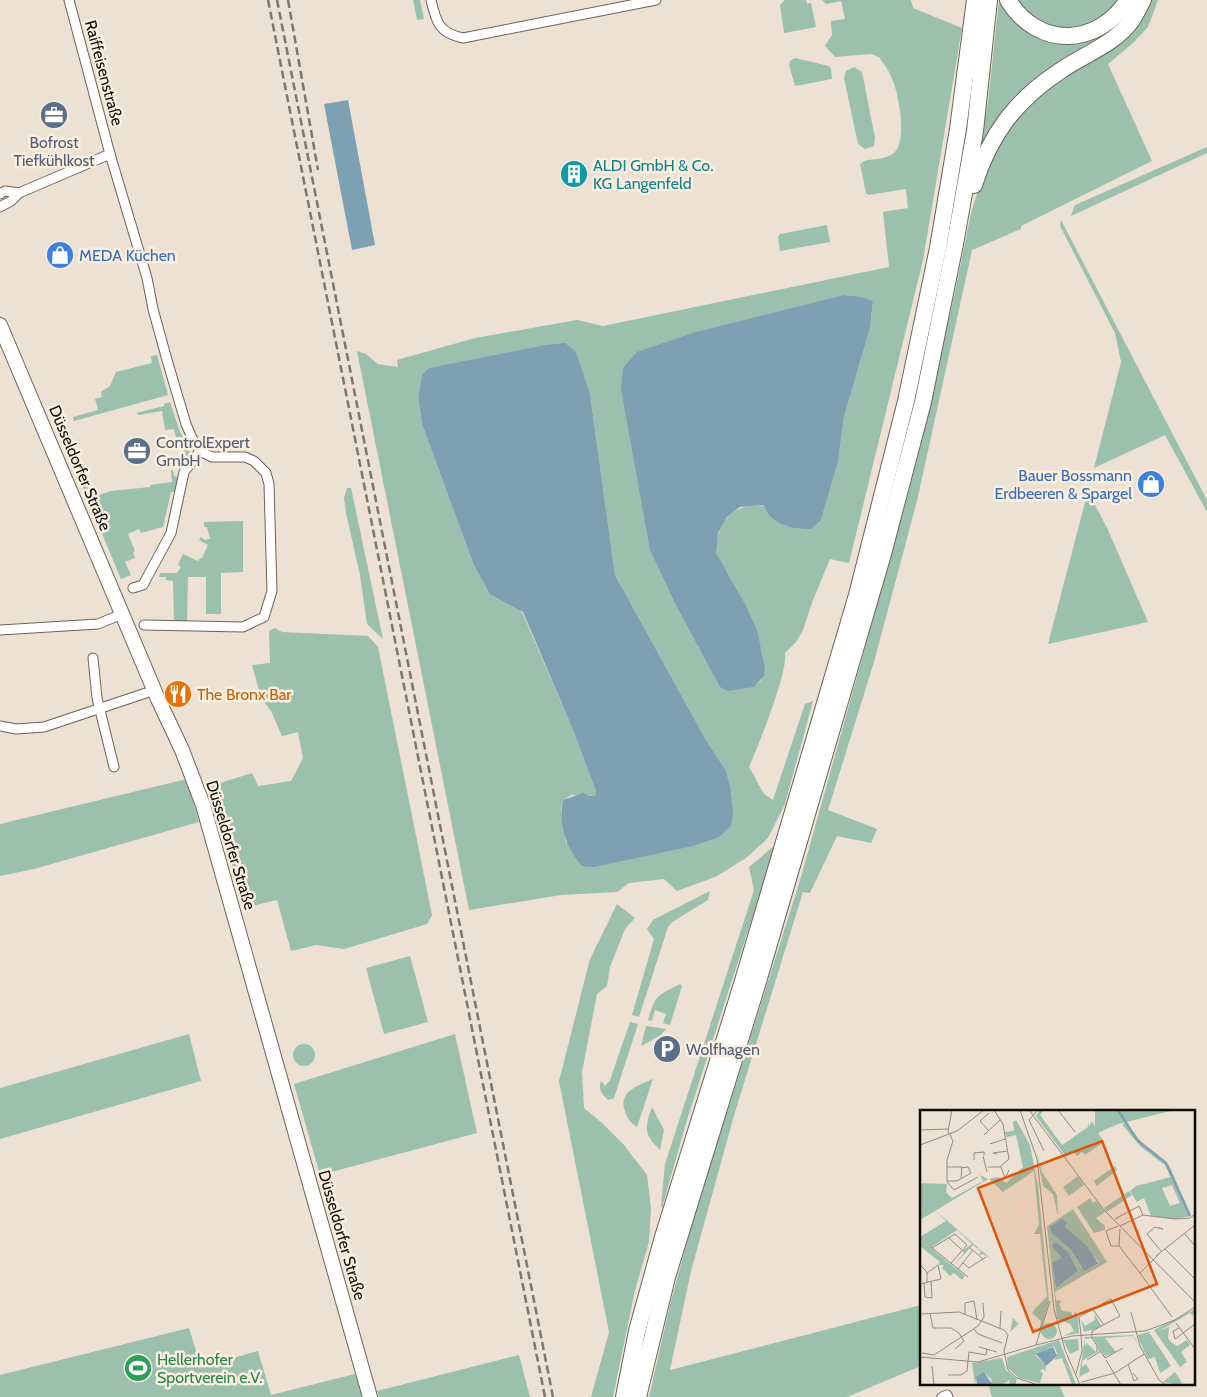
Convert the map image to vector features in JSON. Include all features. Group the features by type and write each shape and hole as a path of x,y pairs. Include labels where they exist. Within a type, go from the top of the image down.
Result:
{"highway":[{"path":"624,1397 637,1331 663,1237 754,943 857,595 906,401 938,248 958,129 975,0"},
{"path":"638,1397 667,1277 757,985 883,554 923,402 955,244 975,131 989,0"},
{"path":"1008,0 1020,16 1034,27 1053,34 1076,36 1094,31 1108,23 1120,13 1128,0"},
{"path":"955,244 980,164 1004,123 1021,102 1039,85 1062,69 1112,41 1132,21 1143,0"}],"main road":[{"name":"Düsseldorfer Straße","path":"0,325 122,614 182,750 206,815 370,1397"}],"street":[{"name":"Raiffeisenstraße","path":"69,0 186,424 200,452"},
{"path":"431,0 434,15 439,26 451,35 463,38 626,3 656,0"},
{"path":"0,207 11,201 19,193 110,154"},
{"path":"0,194 5,191 19,193"},
{"path":"133,588 143,585 171,533 184,472 200,452 212,457 245,458 262,468 268,478 272,590 264,616 243,627 144,625"},
{"path":"0,630 98,624 122,614"},
{"path":"93,658 97,698 114,767"},
{"path":"0,726 44,728 146,693"},
{"path":"942,1397 947,1395 948,1397"}],"green space":[{"path":"413,0 420,0 424,19 417,20"},
{"path":"785,0 806,0 807,4 811,3 816,27 784,33 780,5"},
{"path":"822,0 911,0 913,8 962,28 923,260 849,563 830,559 803,630 796,642 785,653 785,663 777,692 749,767 764,794 773,800 805,704 813,701 785,804 768,838 746,858 715,877 677,891 664,879 629,883 617,892 561,895 469,910 357,351 366,354 378,364 398,367 397,360 475,338 577,320 603,326 889,267 883,212 908,208 906,189 868,195 860,164 864,161 891,155 896,150 900,142 901,132 898,98 890,74 879,57 871,54 835,57 825,46 832,35 831,21 845,19 841,1 826,4","holes":["843,295 873,301 870,328 844,417 838,462 821,520 768,506 755,506 742,508 731,514 718,534 716,542 717,556 750,617 764,660 763,677 756,684 743,689 698,647 699,331","422,375 590,394 615,575 706,740 725,769 566,843 561,809 563,800 572,795 595,796 596,791 573,730 522,612 473,563 422,424 418,397"]},
{"path":"999,0 1003,0 1046,37 1123,14 1126,21 1063,64 977,162 988,102"},
{"path":"1014,0 1122,0 1089,29 1047,28"},
{"path":"1151,0 1158,0 1148,27 1133,43 1108,64 1152,161 1021,226 1021,229 972,250 917,501 874,662 828,810 877,829 871,843 837,836 810,893 803,892 735,1112 691,1271 670,1370 920,1305 920,1366 847,1397 649,1397 670,1305 692,1223 801,877 910,487 955,292 971,213 983,175 1010,127 1027,106"},
{"path":"795,58 829,66 832,79 795,86 789,65 790,61"},
{"path":"854,67 862,72 875,138 874,146 865,149 858,144 844,78 846,71"},
{"path":"1207,147 1207,153 1071,216 1075,205"},
{"path":"1061,220 1207,500 1207,512 1165,435 1094,468 1121,362 1115,333 1060,226"},
{"path":"827,225 830,242 780,251 778,237 780,234"},
{"path":"157,355 168,395 74,421 73,417 98,410 95,399 102,397 101,392 110,386 116,372 152,363 151,356"},
{"path":"170,402 190,453 186,461 182,437 176,437 174,429 165,430 162,411 139,415 136,413 164,406 164,404"},
{"path":"62,424 93,497 111,491 150,487 150,485 172,482 171,470 173,470 174,476 180,478 178,491 171,492 163,527 141,533 139,529 128,534 135,551 133,552 135,558 125,562 131,575 121,579 57,426"},
{"path":"347,488 351,488 383,639 367,624 360,575 346,513 344,498"},
{"path":"1088,491 1108,530 1148,622 1048,644"},
{"path":"243,521 243,572 221,573 221,614 206,614 206,577 188,577 187,622 174,622 173,581 166,580 166,577 159,577 160,573 177,573 181,567 178,565 183,554 198,561 202,558 208,545 199,540 201,537 205,540 210,539 207,527 204,527 204,522"},
{"path":"275,628 282,632 368,636 378,647 432,915 427,924 344,949 316,945 291,951 277,900 243,908 218,809 207,787 252,773 258,786 291,781 303,758 298,732 282,736 271,711 261,698 252,665 270,663 269,631"},
{"path":"187,779 199,822 34,869 0,876 0,824"},
{"path":"774,846 687,1120 662,1208 665,1164 754,890 749,867"},
{"path":"710,891 708,900 672,922 668,927 639,1017 632,1015 654,939 647,929 653,920"},
{"path":"617,904 635,918 625,929 610,967 607,986 597,994 582,1072 584,1108 624,1145 647,1175 651,1208 649,1242 635,1290 613,1397 591,1397 609,1332 559,1081 590,959"},
{"path":"410,956 428,1022 384,1034 366,968"},
{"path":"680,984 682,986 670,1025 663,1023 666,1014 655,1010 652,1021 648,1020 658,997"},
{"path":"630,1022 638,1024 614,1098 608,1100 601,1092 601,1081 605,1086 610,1080"},
{"path":"646,1026 666,1029 661,1035 641,1046"},
{"path":"189,1034 201,1081 0,1139 0,1088"},
{"path":"455,1034 477,1133 320,1175 294,1084"},
{"path":"304,1044 314,1051 315,1055 308,1065 304,1066 294,1059 293,1055 300,1045"},
{"path":"653,1079 637,1127 626,1114 624,1108 625,1097 632,1089"},
{"path":"652,1107 664,1130 660,1150 651,1140 647,1131"},
{"path":"189,1328 201,1367 258,1351 271,1395 355,1374 362,1397 0,1397 0,1375"},
{"path":"519,1355 530,1397 379,1397 377,1391"},
{"path":"988,1384 1058,1384 1065,1397 992,1397"}],"water":[{"path":"348,100 375,245 352,250 324,104"},
{"path":"843,295 861,297 873,301 870,328 844,417 838,462 821,520 811,529 789,527 771,517 764,505 740,507 727,517 718,533 716,553 745,604 757,630 765,667 764,676 754,687 728,691 720,687 675,603 650,550 621,389 623,368 637,352 699,331"},
{"path":"565,343 576,352 590,394 615,575 706,740 725,769 730,786 733,813 731,826 719,837 693,846 594,867 582,866 572,852 563,827 562,809 563,800 583,793 595,796 596,791 573,730 523,612 490,594 473,563 422,424 418,397 422,375 429,368"}],"railway":[{"path":"268,0 545,1397"},
{"path":"277,0 553,1397"},
{"path":"288,0 318,170"}],"place":[{"name":"Bofrost Tiefkühlkost","path":"54,115"},
{"name":"ALDI GmbH & Co. KG Langenfeld","path":"574,174"},
{"name":"MEDA Küchen","path":"60,255"},
{"name":"ControlExpert GmbH","path":"137,451"},
{"name":"Bauer Bossmann Erdbeeren & Spargel","path":"1151,484"},
{"name":"The Bronx Bar","path":"178,694"},
{"name":"Wolfhagen","path":"667,1049"},
{"name":"Hellerhofer Sportverein e.V.","path":"138,1368"}]}
